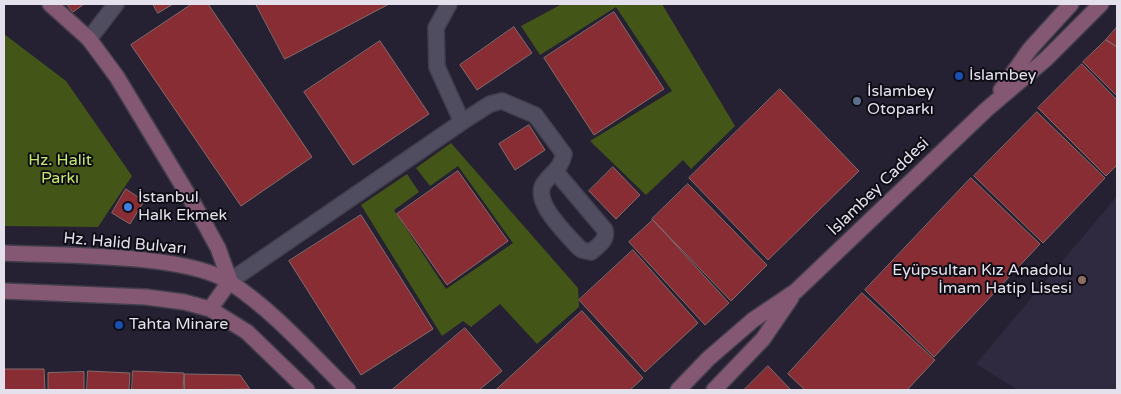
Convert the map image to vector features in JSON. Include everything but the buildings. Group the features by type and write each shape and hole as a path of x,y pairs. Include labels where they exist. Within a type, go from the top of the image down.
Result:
{"main road":[{"path":"50,4 89,38 117,77 218,248 230,281 210,309"},
{"name":"İslambey Caddesi","path":"987,109 1030,49 1071,4"},
{"name":"İslambey Caddesi","path":"796,291 987,109 1046,59 1101,4"},
{"name":"Hz. Halid Bulvarı","path":"4,253 161,262 196,268 230,281 267,311 348,390"},
{"path":"4,291 146,297 184,302 210,309 247,332 307,390"},
{"path":"678,390 709,358 753,320 796,291"},
{"path":"714,390 763,338 796,291"}],"street":[{"path":"89,38 116,4"},
{"path":"449,4 436,28 437,67 462,122"},
{"path":"230,281 462,122 490,104 502,101 535,115 564,154 556,172 544,183 541,189 543,205 578,247 591,252 603,242 606,236 605,230 556,172"}],"shaded area":[{"name":"Eyüpsultan Kız Anadolu İmam Hatip Lisesi","path":"1117,196 1117,390 1018,390 976,364"}],"green space":[{"path":"562,4 662,4 735,126 691,169 683,160 646,195 590,141 672,91 616,7 540,55 521,26"},
{"name":"Hz. Halit Parkı","path":"4,34 66,81 132,176 98,227 4,226"},
{"path":"451,143 578,288 579,307 537,344 500,304 471,327 463,321 442,336 361,205 407,174 419,192 394,210 446,289 513,243 458,166 430,186 416,168"}],"place":[{"name":"İslambey","path":"959,76"},
{"name":"İslambey Otoparkı","path":"857,101"},
{"name":"İstanbul Halk Ekmek","path":"128,207"},
{"name":"Eyüpsultan Kız Anadolu İmam Hatip Lisesi","path":"1082,280"},
{"name":"Tahta Minare","path":"119,325"}]}
